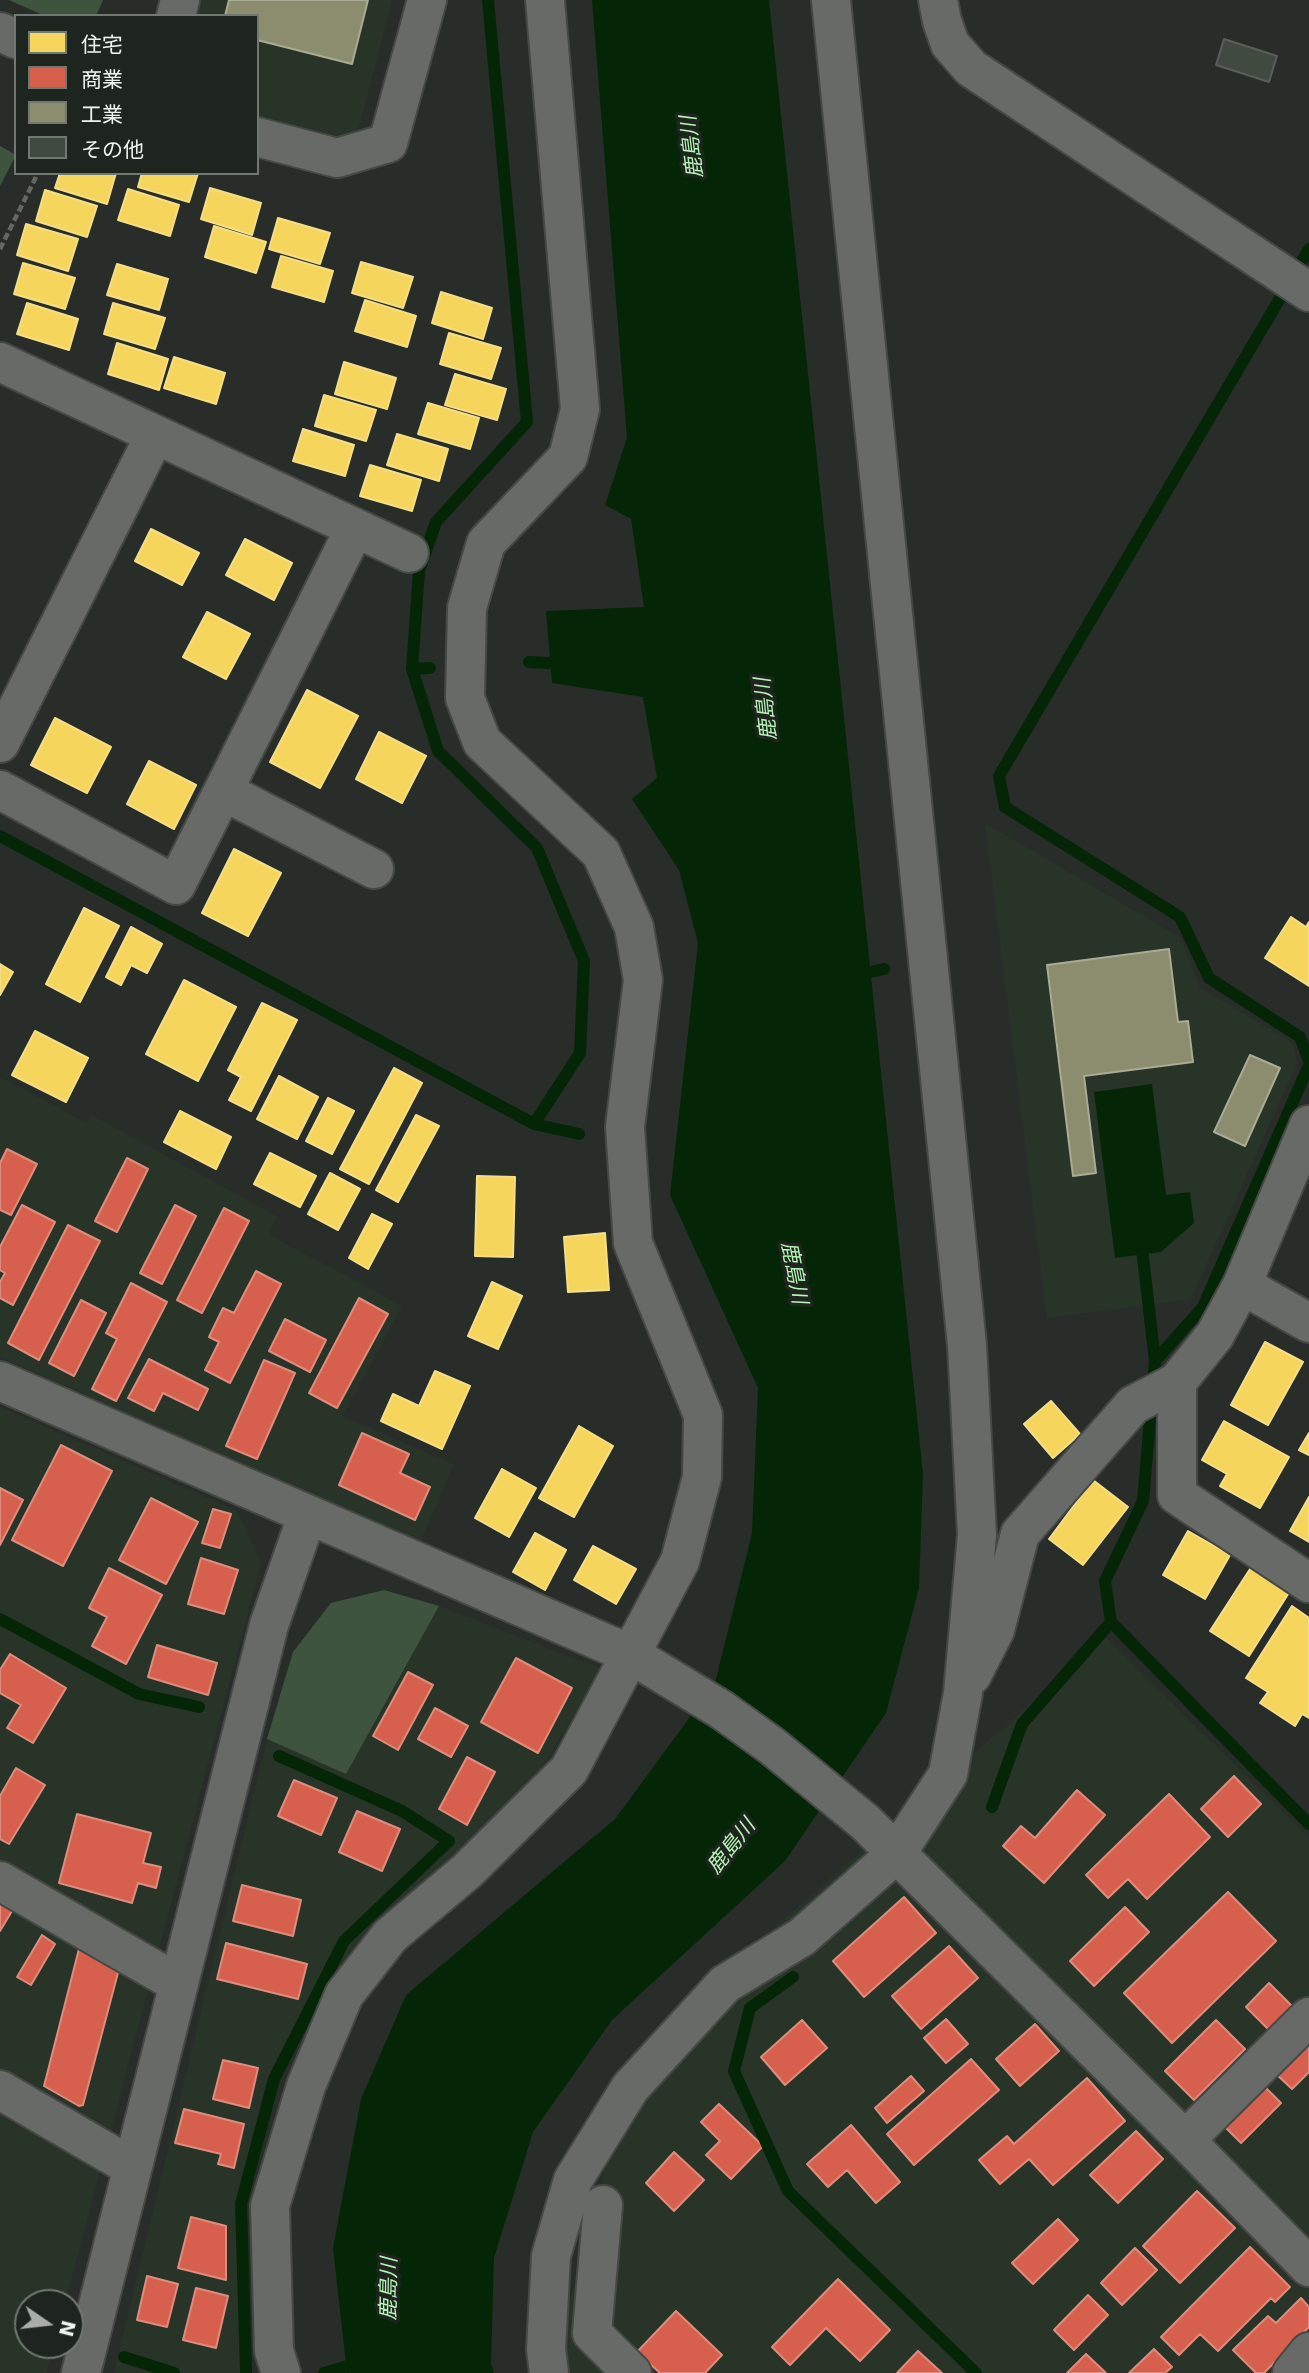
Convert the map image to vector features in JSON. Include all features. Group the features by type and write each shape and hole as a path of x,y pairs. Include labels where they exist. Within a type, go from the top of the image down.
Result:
{"street":[{"path":"259,138 337,158 388,144 427,0"},
{"path":"281,2373 274,2351 270,2206 306,2086 344,1995 390,1936 467,1871 569,1770 680,1560 702,1477 703,1415 633,1243 625,1128 643,980 634,928 601,853 482,742 466,698 467,607 486,543 568,457 580,409 545,0"},
{"path":"549,2373 546,2349 551,2256 573,2180 630,2088 724,1984 802,1937 897,1853 948,1774 963,1693 977,1535 967,1345 831,0"},
{"path":"938,0 950,44 971,68 1309,292"},
{"path":"0,362 409,553"},
{"path":"0,743 155,435"},
{"path":"0,790 176,885 355,528"},
{"path":"223,791 374,869"},
{"path":"963,1693 995,1630 1020,1534 1133,1405 1177,1382 1215,1335 1242,1285 1309,1125"},
{"path":"1242,1285 1309,1323"},
{"path":"0,1381 630,1654 672,1678 772,1746 865,1822 1309,2267"},
{"path":"1177,1382 1177,1495 1309,1583"},
{"path":"81,2373 269,1625 307,1516"},
{"path":"0,1881 179,1983"},
{"path":"1185,2140 1309,2017"},
{"path":"0,2090 132,2166"},
{"path":"603,2205 592,2333 632,2373"},
{"path":"1292,2373 1309,2352"}],"path":[{"path":"0,249 37,175"}],"shaded area":[{"path":"9,0 103,0 97,14 40,14"},
{"path":"199,0 392,0 358,131 330,143 259,125 259,14 195,14"},
{"path":"0,146 14,154 14,159 0,186"},
{"path":"985,823 1181,938 1200,988 1293,1043 1297,1063 1191,1299 1047,1318"},
{"path":"0,1077 87,1123 91,1115 277,1216 268,1234 402,1306 343,1416 454,1465 420,1542 0,1357"},
{"path":"0,1407 237,1511 261,1563 69,2289 14,2289 14,2359 50,2359 46,2373 0,2373"},
{"path":"384,1590 439,1606 346,1774 267,1739 293,1652 331,1603"},
{"path":"439,1606 602,1669 532,1783 355,1944 285,2064 237,2202 242,2373 114,2373 267,1739 346,1773"},
{"path":"1106,1638 1309,1837 1309,2373 565,2373 566,2315 610,2151 713,1981"}],"water":[{"name":"鹿島川","path":"592,0 769,0 923,1474 919,1588 886,1713 785,1861 612,2020 533,2132 494,2258 491,2364 494,2373 347,2373 333,2248 361,2099 406,1995 615,1819 715,1683 752,1533 758,1388 670,1195 698,943 679,870 632,799 657,778 643,697 552,683 546,611 644,607 631,519 605,505 627,438"},
{"path":"1152,1084 1166,1195 1190,1192 1194,1223 1161,1252 1115,1258 1094,1092"}],"building: 住宅":[{"path":"59,175 115,175 107,204 55,188"},
{"path":"141,175 197,175 189,202 138,187"},
{"path":"210,188 261,203 252,235 201,219"},
{"path":"128,189 179,205 170,236 118,220"},
{"path":"45,190 97,206 87,237 36,221"},
{"path":"278,218 330,233 320,264 269,249"},
{"path":"26,224 78,239 68,271 17,255"},
{"path":"214,226 266,242 256,273 205,257"},
{"path":"281,256 333,271 324,302 272,287"},
{"path":"361,262 413,277 403,308 352,293"},
{"path":"23,263 75,278 65,309 14,294"},
{"path":"117,264 168,279 159,310 107,295"},
{"path":"441,292 492,308 483,339 432,323"},
{"path":"365,300 416,316 407,347 355,331"},
{"path":"27,303 78,319 69,350 17,334"},
{"path":"113,303 165,318 155,349 104,334"},
{"path":"449,333 501,348 491,379 440,364"},
{"path":"117,343 168,359 159,390 108,374"},
{"path":"174,357 225,373 216,404 164,388"},
{"path":"344,362 396,378 387,409 335,394"},
{"path":"455,374 506,389 497,420 445,405"},
{"path":"324,395 376,410 366,441 315,426"},
{"path":"428,403 479,418 470,449 418,434"},
{"path":"303,429 354,445 345,476 293,461"},
{"path":"397,434 448,449 439,481 387,465"},
{"path":"370,465 421,480 412,511 360,496"},
{"path":"151,529 199,553 182,585 135,561"},
{"path":"245,539 292,563 274,600 226,575"},
{"path":"207,612 250,634 226,679 183,657"},
{"path":"307,690 358,716 320,788 270,762"},
{"path":"55,718 111,747 87,793 31,765"},
{"path":"379,732 426,756 402,803 356,779"},
{"path":"149,761 196,785 174,829 127,804"},
{"path":"234,849 281,873 248,936 202,913"},
{"path":"84,908 119,926 80,1002 46,984"},
{"path":"1291,917 1306,927 1309,922 1309,986 1265,958"},
{"path":"131,927 162,944 147,973 131,965 121,985 106,977"},
{"path":"0,964 13,972 0,995"},
{"path":"184,980 236,1007 198,1081 146,1054"},
{"path":"262,1003 297,1020 251,1111 229,1100 241,1077 228,1070"},
{"path":"35,1031 88,1058 66,1102 12,1075"},
{"path":"394,1068 422,1083 369,1184 340,1169"},
{"path":"279,1076 318,1097 297,1139 257,1119"},
{"path":"328,1098 354,1111 332,1154 306,1141"},
{"path":"180,1111 231,1137 216,1169 164,1142"},
{"path":"416,1115 439,1126 398,1202 376,1190"},
{"path":"270,1153 316,1176 300,1207 254,1184"},
{"path":"330,1173 360,1189 338,1230 308,1214"},
{"path":"477,1176 515,1177 513,1257 475,1256"},
{"path":"372,1214 392,1224 368,1269 349,1258"},
{"path":"605,1233 609,1290 568,1292 564,1237"},
{"path":"492,1282 522,1296 498,1349 468,1336"},
{"path":"1265,1342 1303,1362 1268,1425 1231,1405"},
{"path":"435,1371 470,1386 442,1449 381,1421 393,1394 419,1406"},
{"path":"1051,1401 1080,1434 1053,1458 1024,1424"},
{"path":"1224,1421 1289,1457 1260,1508 1220,1486 1227,1474 1202,1460"},
{"path":"579,1426 613,1446 574,1517 539,1498"},
{"path":"1309,1433 1309,1455 1299,1450"},
{"path":"502,1469 536,1488 509,1537 475,1518"},
{"path":"1093,1480 1128,1507 1083,1565 1049,1539"},
{"path":"1309,1497 1309,1542 1290,1531"},
{"path":"1188,1531 1230,1555 1205,1599 1163,1575"},
{"path":"535,1533 566,1550 545,1590 513,1572"},
{"path":"593,1546 636,1569 616,1604 574,1580"},
{"path":"1252,1566 1290,1591 1249,1656 1210,1631"},
{"path":"1292,1606 1309,1618 1309,1718 1302,1714 1295,1726 1260,1703 1268,1692 1246,1678"}],"building: 商業":[{"path":"7,1149 37,1164 11,1215 0,1210 0,1163"},
{"path":"127,1158 148,1169 117,1232 95,1221"},
{"path":"22,1205 55,1222 13,1305 0,1298 0,1282 5,1273 0,1270 0,1247"},
{"path":"175,1205 196,1216 162,1284 140,1273"},
{"path":"224,1208 249,1221 202,1313 177,1300"},
{"path":"68,1225 100,1241 39,1360 8,1343"},
{"path":"256,1271 281,1284 230,1383 205,1370 219,1342 209,1337 223,1308 234,1313"},
{"path":"131,1283 167,1302 116,1401 92,1389 117,1339 106,1333"},
{"path":"359,1298 388,1314 337,1408 309,1393"},
{"path":"81,1300 106,1313 74,1376 49,1363"},
{"path":"285,1319 326,1340 310,1372 269,1351"},
{"path":"149,1359 208,1389 198,1410 163,1393 154,1411 128,1398"},
{"path":"264,1360 295,1373 257,1459 226,1446"},
{"path":"362,1433 409,1454 400,1473 430,1487 415,1520 339,1485"},
{"path":"61,1445 112,1471 63,1566 12,1540"},
{"path":"0,1488 23,1500 0,1545"},
{"path":"151,1498 198,1522 166,1584 119,1560"},
{"path":"213,1509 231,1514 220,1548 202,1543"},
{"path":"201,1558 238,1570 224,1614 188,1604"},
{"path":"109,1568 162,1595 126,1664 92,1646 107,1617 89,1608"},
{"path":"157,1645 217,1663 208,1695 148,1677"},
{"path":"10,1654 66,1688 33,1743 7,1728 21,1705 0,1693 0,1670"},
{"path":"516,1658 572,1688 538,1753 481,1722"},
{"path":"408,1672 433,1685 398,1750 373,1736"},
{"path":"435,1708 468,1726 451,1757 418,1739"},
{"path":"467,1757 495,1772 467,1825 439,1809"},
{"path":"16,1768 45,1785 9,1844 0,1839 0,1796"},
{"path":"1234,1776 1261,1804 1228,1837 1201,1809"},
{"path":"294,1780 337,1798 321,1835 278,1816"},
{"path":"1077,1790 1105,1815 1044,1883 1003,1846 1021,1826 1035,1838"},
{"path":"1169,1794 1210,1837 1147,1899 1128,1879 1108,1898 1086,1875"},
{"path":"357,1811 400,1829 382,1871 339,1852"},
{"path":"77,1814 151,1833 143,1863 161,1867 156,1888 138,1883 132,1903 59,1883"},
{"path":"242,1885 301,1900 293,1936 233,1921"},
{"path":"1228,1892 1276,1941 1172,2043 1124,1993"},
{"path":"0,1897 15,1906 0,1931"},
{"path":"904,1897 936,1933 864,1997 833,1961"},
{"path":"1125,1907 1149,1932 1094,1986 1070,1961"},
{"path":"42,1935 55,1944 31,1985 17,1977"},
{"path":"226,1943 307,1964 298,1999 217,1979"},
{"path":"949,1946 978,1978 921,2029 892,1996"},
{"path":"83,1948 119,1969 83,2105 79,2106 44,2086 79,1949"},
{"path":"1269,1983 1292,2006 1269,2030 1246,2007"},
{"path":"946,2019 968,2044 946,2063 924,2038"},
{"path":"802,2020 827,2048 785,2085 761,2057"},
{"path":"1216,2020 1245,2049 1194,2100 1165,2071"},
{"path":"1035,2024 1059,2051 1020,2086 996,2059"},
{"path":"1309,2043 1309,2072 1292,2089 1275,2073"},
{"path":"971,2059 999,2090 914,2165 887,2134"},
{"path":"223,2060 258,2068 249,2108 213,2099"},
{"path":"911,2076 924,2091 887,2123 875,2108"},
{"path":"1087,2078 1125,2121 1053,2185 1029,2159 1000,2184 979,2160 1007,2136 1014,2144"},
{"path":"1264,2086 1281,2103 1241,2143 1224,2126"},
{"path":"719,2104 763,2146 731,2179 706,2155 720,2141 701,2122"},
{"path":"184,2109 244,2124 234,2168 218,2164 221,2154 175,2143"},
{"path":"851,2125 900,2182 876,2203 847,2170 828,2187 807,2164"},
{"path":"1136,2131 1163,2159 1118,2203 1090,2175"},
{"path":"674,2152 704,2180 674,2211 646,2183"},
{"path":"1197,2191 1235,2228 1180,2283 1143,2246"},
{"path":"191,2217 226,2226 226,2280 178,2268"},
{"path":"1058,2219 1078,2240 1033,2284 1012,2263"},
{"path":"1250,2247 1290,2287 1275,2302 1271,2298 1218,2351 1200,2334 1179,2355 1161,2337"},
{"path":"1135,2248 1157,2270 1122,2305 1101,2283"},
{"path":"147,2276 178,2284 167,2327 137,2320"},
{"path":"838,2279 890,2330 860,2361 826,2328 790,2365 772,2347"},
{"path":"196,2288 228,2296 216,2348 183,2340"},
{"path":"1088,2295 1108,2315 1074,2350 1054,2330"},
{"path":"1301,2298 1309,2307 1309,2327 1264,2373 1256,2373 1233,2350 1268,2316 1276,2323"},
{"path":"676,2311 722,2355 705,2373 660,2373 637,2352"},
{"path":"1154,2349 1172,2367 1165,2373 1129,2373"},
{"path":"918,2351 942,2373 897,2373"},
{"path":"1086,2354 1106,2373 1067,2373"}],"building: 工業":[{"path":"229,0 368,0 352,64 259,41 259,14 226,14"},
{"path":"1169,949 1178,1022 1188,1021 1193,1062 1084,1076 1096,1173 1073,1176 1047,965"},
{"path":"1250,1055 1280,1068 1245,1146 1214,1132"}],"building: その他":[{"path":"1224,39 1277,56 1269,82 1216,65"}],"waterway":[{"path":"488,0 527,422 436,522 419,571 412,669 438,751 537,848 584,961 580,1053 534,1124"},
{"path":"1309,249 999,776 1005,807 1180,917 1209,978 1300,1037 1309,1061"},
{"path":"529,662 567,664"},
{"path":"412,669 430,668"},
{"path":"0,836 534,1124 579,1134"},
{"path":"857,975 884,969"},
{"path":"1155,1361 1203,1307 1309,1065"},
{"path":"1141,1240 1155,1361 1143,1501 1105,1581 1111,1622 1309,1824"},
{"path":"0,1619 139,1694 199,1707"},
{"path":"992,1807 1022,1724 1111,1622"},
{"path":"246,2373 241,2204 274,2079 344,1941 449,1841 402,1811 279,1756"},
{"path":"793,1977 750,2008 734,2071 788,2191 976,2373"},
{"path":"124,2357 174,2373"},
{"path":"324,2373 361,2362"}]}
